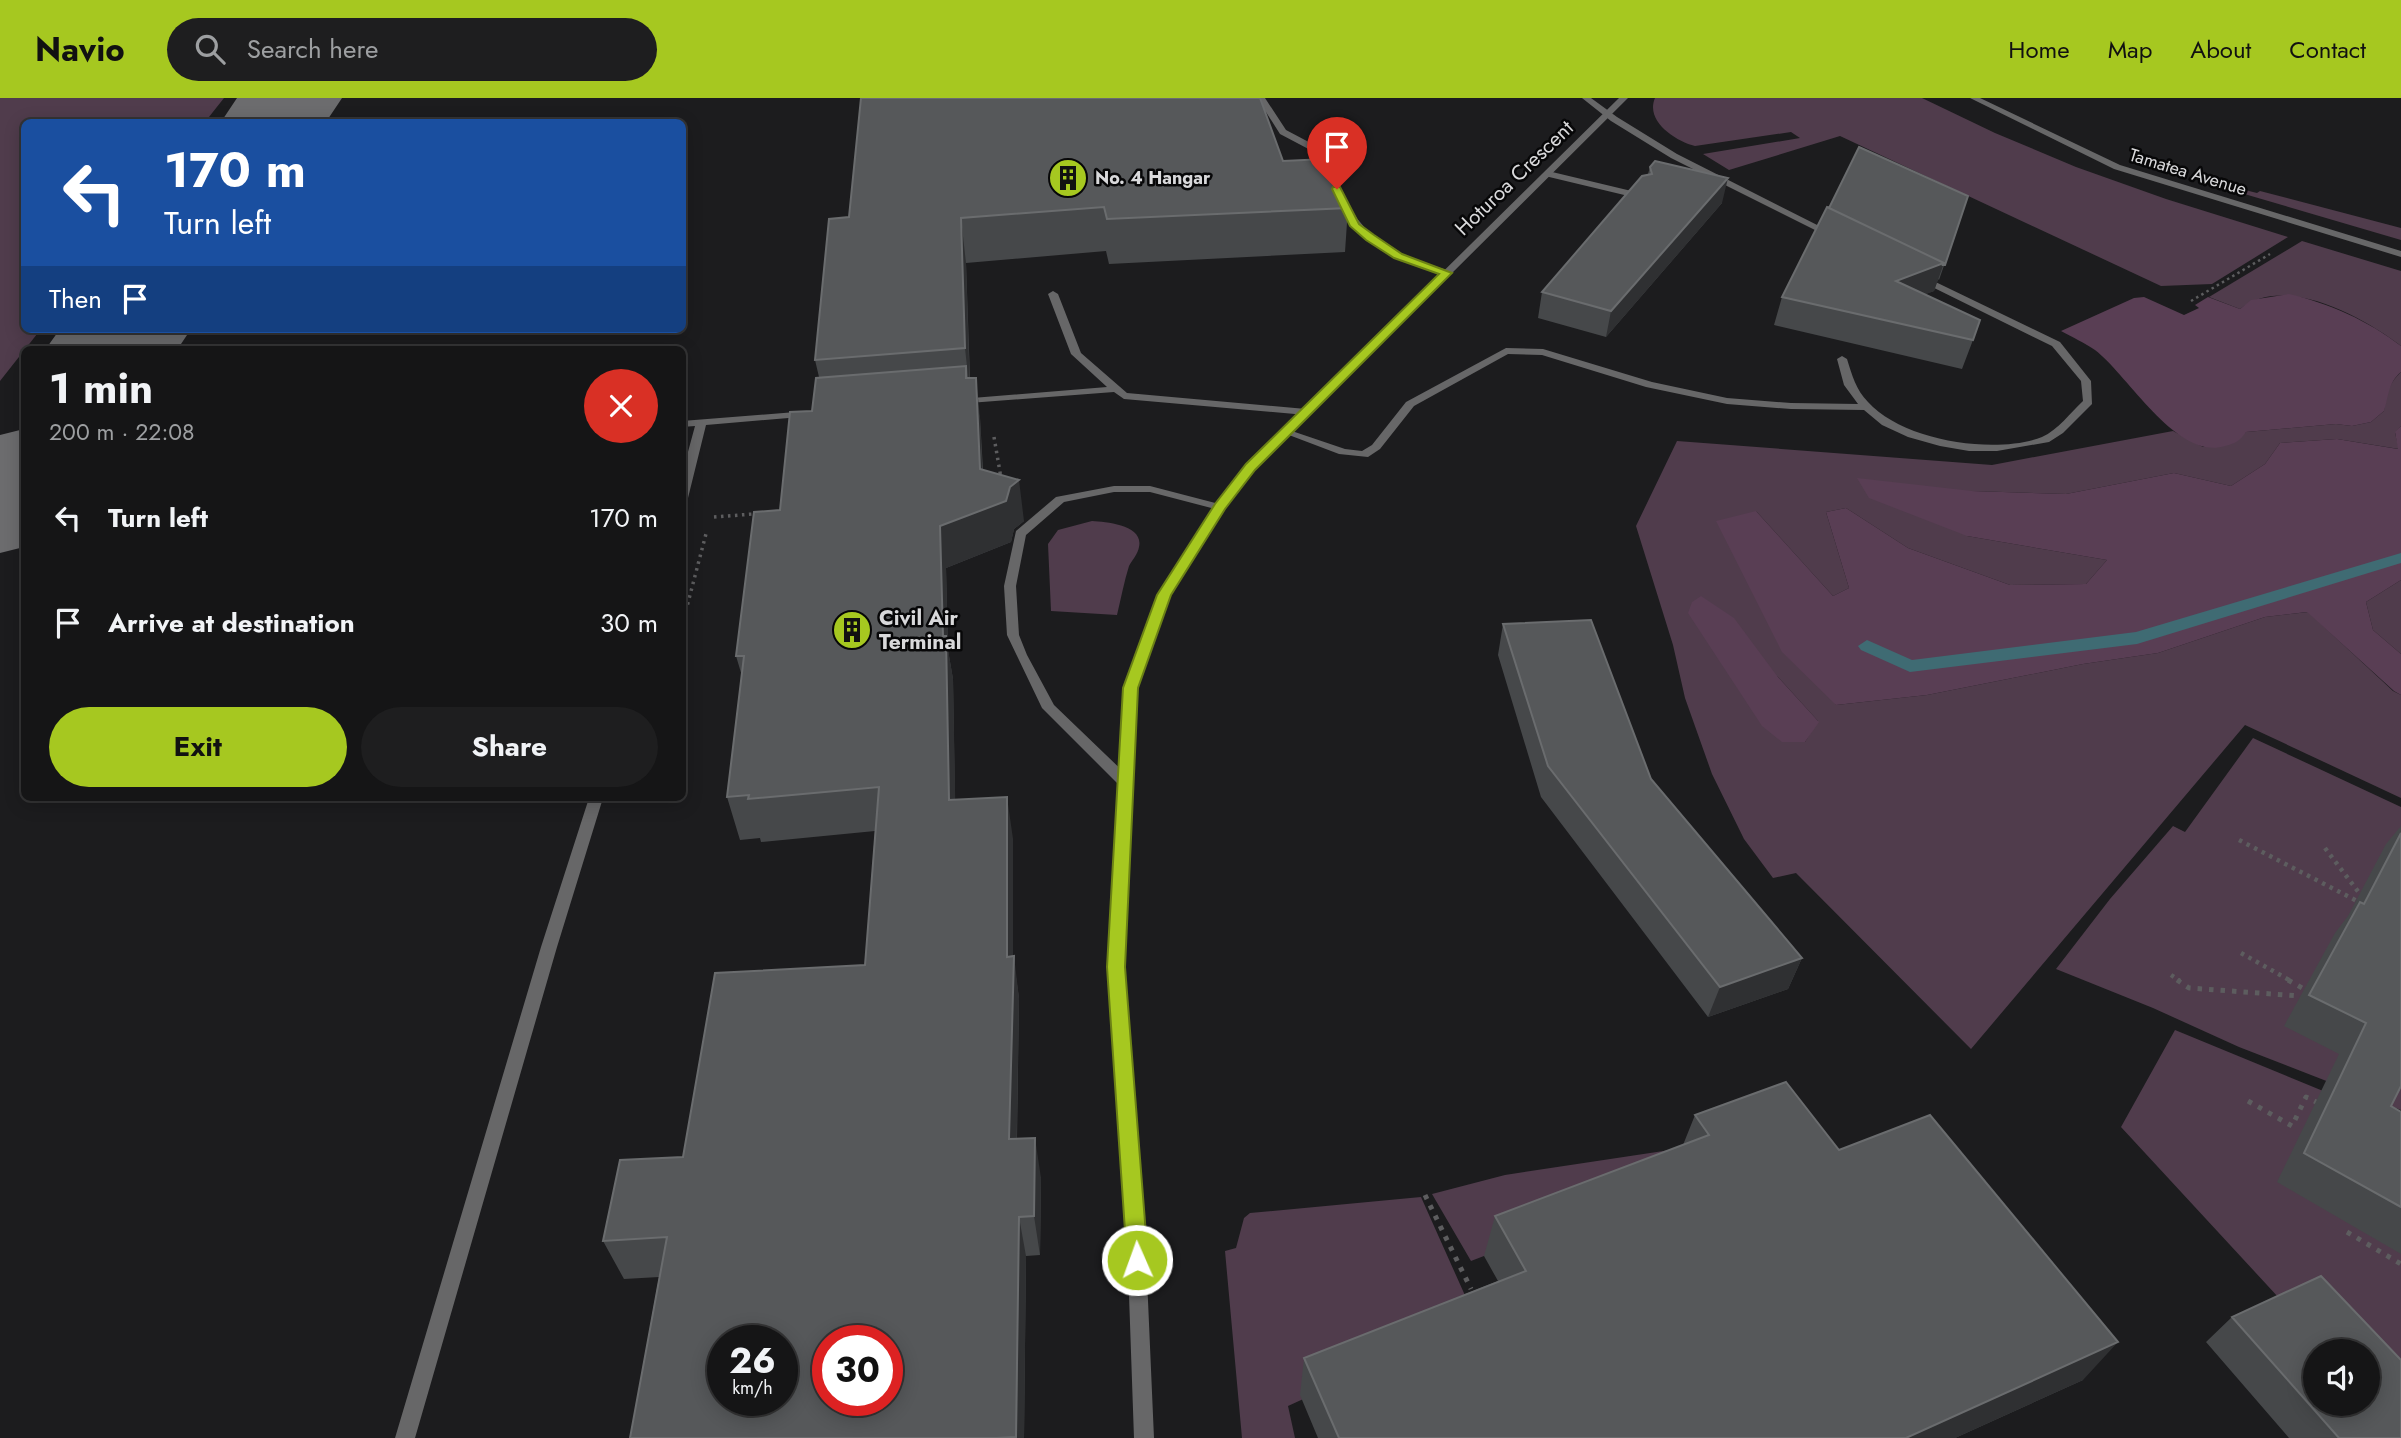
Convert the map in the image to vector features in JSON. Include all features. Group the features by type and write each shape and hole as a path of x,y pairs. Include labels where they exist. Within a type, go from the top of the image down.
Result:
{"street":[{"path":"1261,98 1283,132 1319,151 1355,226 1398,256 1447,273"},
{"path":"1586,98 1608,116 1694,167 1844,240"},
{"name":"Hoturoa Crescent","path":"1144,1438 1135,1209 1116,967 1131,688 1164,595 1219,507 1251,467 1624,98"},
{"name":"Tamatea Avenue","path":"1974,98 2117,167 2401,254"},
{"path":"1548,174 1641,196"},
{"path":"1842,359 1844,373 1853,393 1865,407 1909,435 1944,444 2004,448 2048,438 2088,402 2086,381 2056,344 1906,271"},
{"path":"1053,294 1076,354 1124,396 1307,412"},
{"path":"1286,432 1343,452 1364,455 1376,447 1410,404 1506,351 1543,352 1650,385 1727,401 1791,406 1865,407"},
{"path":"949,403 1116,389"},
{"path":"686,424 817,413"},
{"path":"686,482 701,423"},
{"path":"1126,783 1049,708 1021,655 1013,635 1010,586 1020,534 1060,499 1114,489 1150,489 1219,507"},
{"path":"405,1438 545,960 595,801"}],"path":[{"path":"2191,301 2277,250"},
{"path":"995,432 993,443 1000,478"},
{"path":"710,518 753,514"},
{"path":"2239,840 2369,907 2325,848"},
{"path":"2241,953 2304,989"},
{"path":"2171,975 2189,988 2300,996"},
{"path":"2248,1101 2292,1126 2306,1097 2330,1109"},
{"path":"1425,1195 1471,1289"},
{"path":"2347,1232 2401,1264"}],"shaded area":[{"path":"0,98 224,98 207,119 21,119 21,333 38,333 28,346 21,346 21,354 0,381"},
{"path":"1655,98 1922,98 2076,167 2166,199 2288,237 2212,284 2161,286 1840,136 1729,170 1703,154 1800,138 1791,132 1695,146 1671,135 1658,122 1653,106"},
{"path":"2241,189 2257,193 2260,191 2401,228 2401,240 2241,193"},
{"path":"2302,241 2401,271 2401,346 2345,312 2300,297 2258,299 2240,309 2209,297"},
{"path":"2289,294 2348,314 2401,346 2401,372 2391,385 2384,411 2371,422 2352,426 2336,424 2246,432 2240,440 2232,444 2207,447 2189,441 2171,429 2095,350 2061,331 2134,298 2144,297 2184,315 2199,308 2195,305 2208,297 2240,309 2251,300"},
{"path":"2401,372 2401,426 2395,433 2399,449 2337,439 2280,443 2265,464 2231,486 2174,473 2066,494 1972,491 1967,536 2107,560 2086,584 2010,585 1908,548 1846,508 1826,512 1849,588 1833,596 1756,511 1836,705 1927,695 2083,664 2158,653 2265,617 2308,612 2393,691 2401,695 2401,798 2245,725 1971,1049 1796,873 1773,878 1744,839 1712,774 1685,698 1673,645 1636,526 1677,441 1992,465 2173,431 2203,447 2246,432 2336,424 2352,426 2371,422 2384,411 2389,389","holes":["1777,676 1818,721 1805,742"]},
{"path":"2401,426 2401,580 2366,602 2373,630 2401,654 2401,695 2307,612 2265,617 2158,653 2083,664 1927,695 1836,705 1782,652 1716,521 1756,511 1833,596 1849,588 1826,512 1846,508 1908,548 2010,585 2086,584 2107,560 1967,536 1869,498 1857,478 1972,491 2066,494 2174,473 2231,486 2265,464 2280,443 2337,439 2398,449 2395,432"},
{"path":"1092,521 1123,526 1136,534 1139,540 1138,550 1127,572 1117,615 1051,611 1048,544 1058,530"},
{"path":"2401,580 2401,654 2373,630 2366,602"},
{"path":"1701,596 1734,618 1777,676 1819,722 1805,742 1782,742 1762,726 1688,613 1692,602"},
{"path":"2253,738 2401,807 2401,1110 2239,1047 2153,1008 2056,969 2110,899 2173,826 2185,832"},
{"path":"2175,1030 2401,1123 2401,1430 2380,1380 2380,1339 2317,1339 2121,1127"},
{"path":"1670,1150 1678,1181 1471,1261 1432,1194 1505,1175"},
{"path":"1421,1197 1476,1320 1288,1406 1295,1438 1242,1438 1225,1251 1236,1248 1244,1218 1250,1213"}],"building":[{"name":"No. 4 Hangar","path":"861,98 1260,98 1283,161 1326,159 1348,208 1107,219 1104,207 961,218 965,348 815,360 829,219 849,217"},
{"path":"1859,147 1968,196 1945,265 1829,208"},
{"path":"1655,161 1728,178 1611,311 1542,292 1642,176 1652,174 1650,167"},
{"path":"1827,207 1944,263 1896,281 1980,320 1973,340 1782,297"},
{"path":"966,366 966,378 976,378 980,469 1019,480 1010,487 1006,501 940,526 943,636 946,636 949,800 1007,797 1007,957 1014,956 1009,1139 1035,1138 1034,1216 1019,1217 1016,1437 630,1438 667,1237 603,1241 620,1160 683,1157 715,973 865,965 879,787 748,799 749,795 727,797 744,656 736,656 754,512 780,510 790,412 812,411 816,378"},
{"path":"1591,620 1651,779 1802,958 1720,987 1548,766 1503,624"},
{"path":"2401,833 2401,1086 2391,1106 2401,1112 2401,1207 2304,1153 2366,1023 2309,995 2360,902 2364,904"},
{"path":"1786,1082 1839,1150 1930,1115 2118,1342 1906,1438 1339,1438 1304,1358 1526,1271 1495,1216 1709,1135 1695,1115"},
{"path":"2321,1276 2401,1360 2401,1438 2339,1438 2320,1416 2380,1416 2380,1339 2303,1339 2303,1397 2232,1317"}],"waterway":[{"path":"1867,646 1910,666 2137,638 2401,558"}],"taxiway":[{"path":"275,119 291,98"},
{"path":"114,346 123,333"},
{"path":"0,508 21,477"}],"place":[{"name":"No. 4 Hangar","path":"1068,178"},
{"name":"Civil Air Terminal","path":"852,630"}],"route":[{"path":"1137,1260 1116,967 1131,688 1164,595 1219,507 1251,467 1447,273 1398,256 1370,238 1355,226 1337,189"}]}
